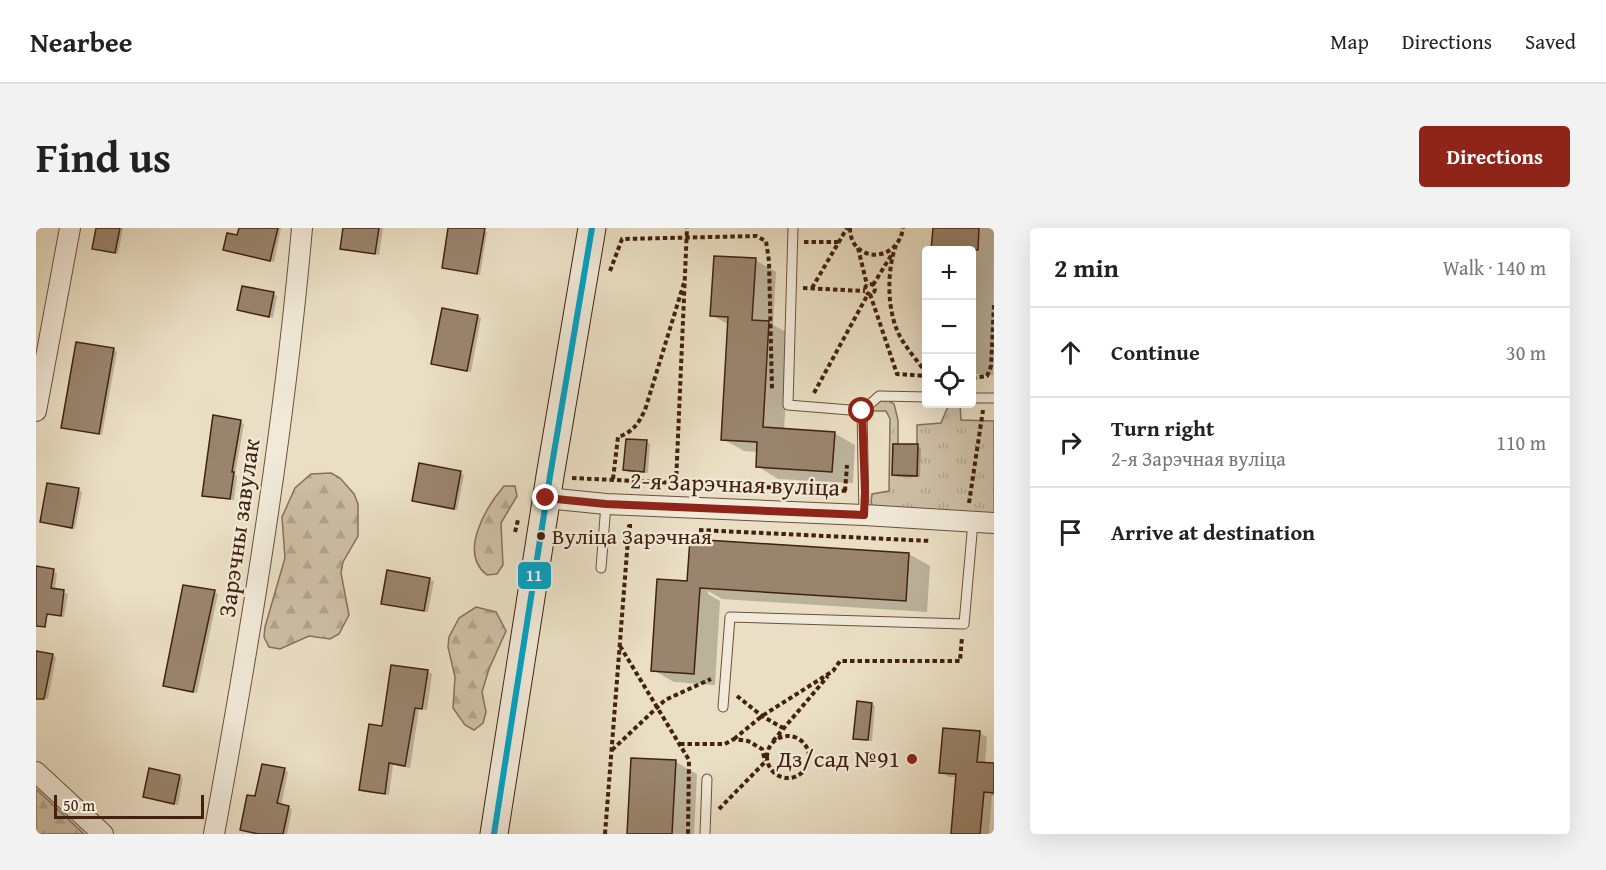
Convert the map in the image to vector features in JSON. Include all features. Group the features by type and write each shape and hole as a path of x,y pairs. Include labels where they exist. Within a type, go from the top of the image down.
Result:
{"street":[{"path":"36,411 70,228"},
{"name":"Зарэчны завулак","path":"214,834 245,666 271,489 302,228"},
{"path":"494,834 554,487 592,228"},
{"name":"2-я Зарэчная вуліца","path":"554,487 606,504 864,515 994,524"},
{"path":"36,772 103,834"}],"lane":[{"path":"793,228 788,405 862,411 879,396 922,397"},
{"path":"862,411 864,515"},
{"path":"602,568 606,504"},
{"path":"723,707 730,617 964,624 970,522"},
{"path":"705,834 707,778"}],"path":[{"path":"675,483 687,228"},
{"path":"848,228 812,288 868,293"},
{"path":"848,228 858,248 868,293 897,374 922,375"},
{"path":"902,235 903,228"},
{"path":"806,407 868,293 875,289 873,285 908,228"},
{"path":"613,260 622,239 687,236"},
{"path":"793,242 839,242"},
{"path":"858,248 873,255 890,251 896,245"},
{"path":"894,251 891,305 897,331 922,368"},
{"path":"613,479 618,437 628,434 638,425 645,410 685,280"},
{"path":"867,285 873,285"},
{"path":"976,377 987,376 991,366 994,304"},
{"path":"970,522 989,398"},
{"path":"554,487 613,479 865,492"},
{"path":"605,834 629,526 640,527"},
{"path":"699,530 932,541"},
{"path":"705,823 766,761 770,746 783,728 840,661 960,661 964,624"},
{"path":"620,645 689,760 688,834"},
{"path":"680,744 725,744 762,716 832,670"},
{"path":"612,750 665,700 726,673"},
{"path":"724,686 762,716 783,728"},
{"path":"787,723 787,736"},
{"path":"734,739 748,741 762,749 772,771 784,778 791,778 804,772 810,758 809,751 800,739 787,736 774,741 770,746"}],"green space":[{"path":"888,400 894,404 898,420 898,444 893,444 893,475 917,476 917,425 941,423 947,408 960,408 961,420 994,421 994,516 873,507 872,494 889,491 890,419 886,411 871,411 867,408 876,402"},
{"path":"331,473 340,478 354,494 358,504 358,536 343,562 341,573 349,615 339,634 330,639 309,636 280,649 269,647 264,637 265,627 285,558 282,517 295,488 311,474"},
{"path":"504,486 515,486 517,496 501,523 503,565 497,574 487,575 479,566 475,555 475,543 483,518"},
{"path":"476,607 496,612 506,631 489,669 482,692 486,712 483,723 474,730 465,725 453,708 455,677 448,647 449,637 459,618"},
{"path":"36,789 84,834 36,834"}],"building":[{"path":"96,228 120,228 115,253 92,249"},
{"path":"239,228 278,228 270,261 223,250 227,233 237,235"},
{"path":"343,228 379,228 375,254 340,249"},
{"path":"448,228 485,228 477,274 442,268"},
{"path":"933,228 979,228 978,250 976,246 931,246"},
{"path":"714,256 756,258 752,320 769,321 763,427 835,432 832,472 756,467 757,442 721,440 728,317 710,316"},
{"path":"242,286 274,292 269,317 237,310"},
{"path":"442,308 478,315 467,371 431,364"},
{"path":"76,342 114,348 99,434 61,428"},
{"path":"213,415 241,420 230,499 202,496"},
{"path":"626,439 647,440 644,472 623,470"},
{"path":"893,444 918,444 917,476 892,475"},
{"path":"419,463 461,471 454,509 412,501"},
{"path":"47,483 79,488 72,528 40,522"},
{"path":"690,539 909,553 906,601 700,588 694,674 651,671 657,579 687,581"},
{"path":"36,566 54,569 51,588 64,590 61,616 47,614 45,627 36,626"},
{"path":"387,570 430,578 424,611 381,604"},
{"path":"183,585 215,590 193,692 163,686"},
{"path":"36,651 53,654 44,699 36,699"},
{"path":"391,665 428,670 422,709 415,708 405,766 389,763 385,794 359,790 369,724 382,726"},
{"path":"857,701 872,703 868,740 853,739"},
{"path":"943,728 980,731 977,762 994,763 994,793 984,792 980,834 951,834 956,774 939,773"},
{"path":"631,758 676,760 672,834 627,834"},
{"path":"262,764 285,768 277,803 289,806 283,834 258,834 240,830 247,795 255,796"},
{"path":"149,768 180,775 174,804 143,797"}],"transit line":[{"name":"11","path":"494,834 550,476 592,228"}],"place":[{"name":"Вуліца Зарэчная","path":"541,536"},
{"name":"Дз/сад №91","path":"912,759"}],"route":[{"path":"546,498 606,504 864,515 862,411"}]}
